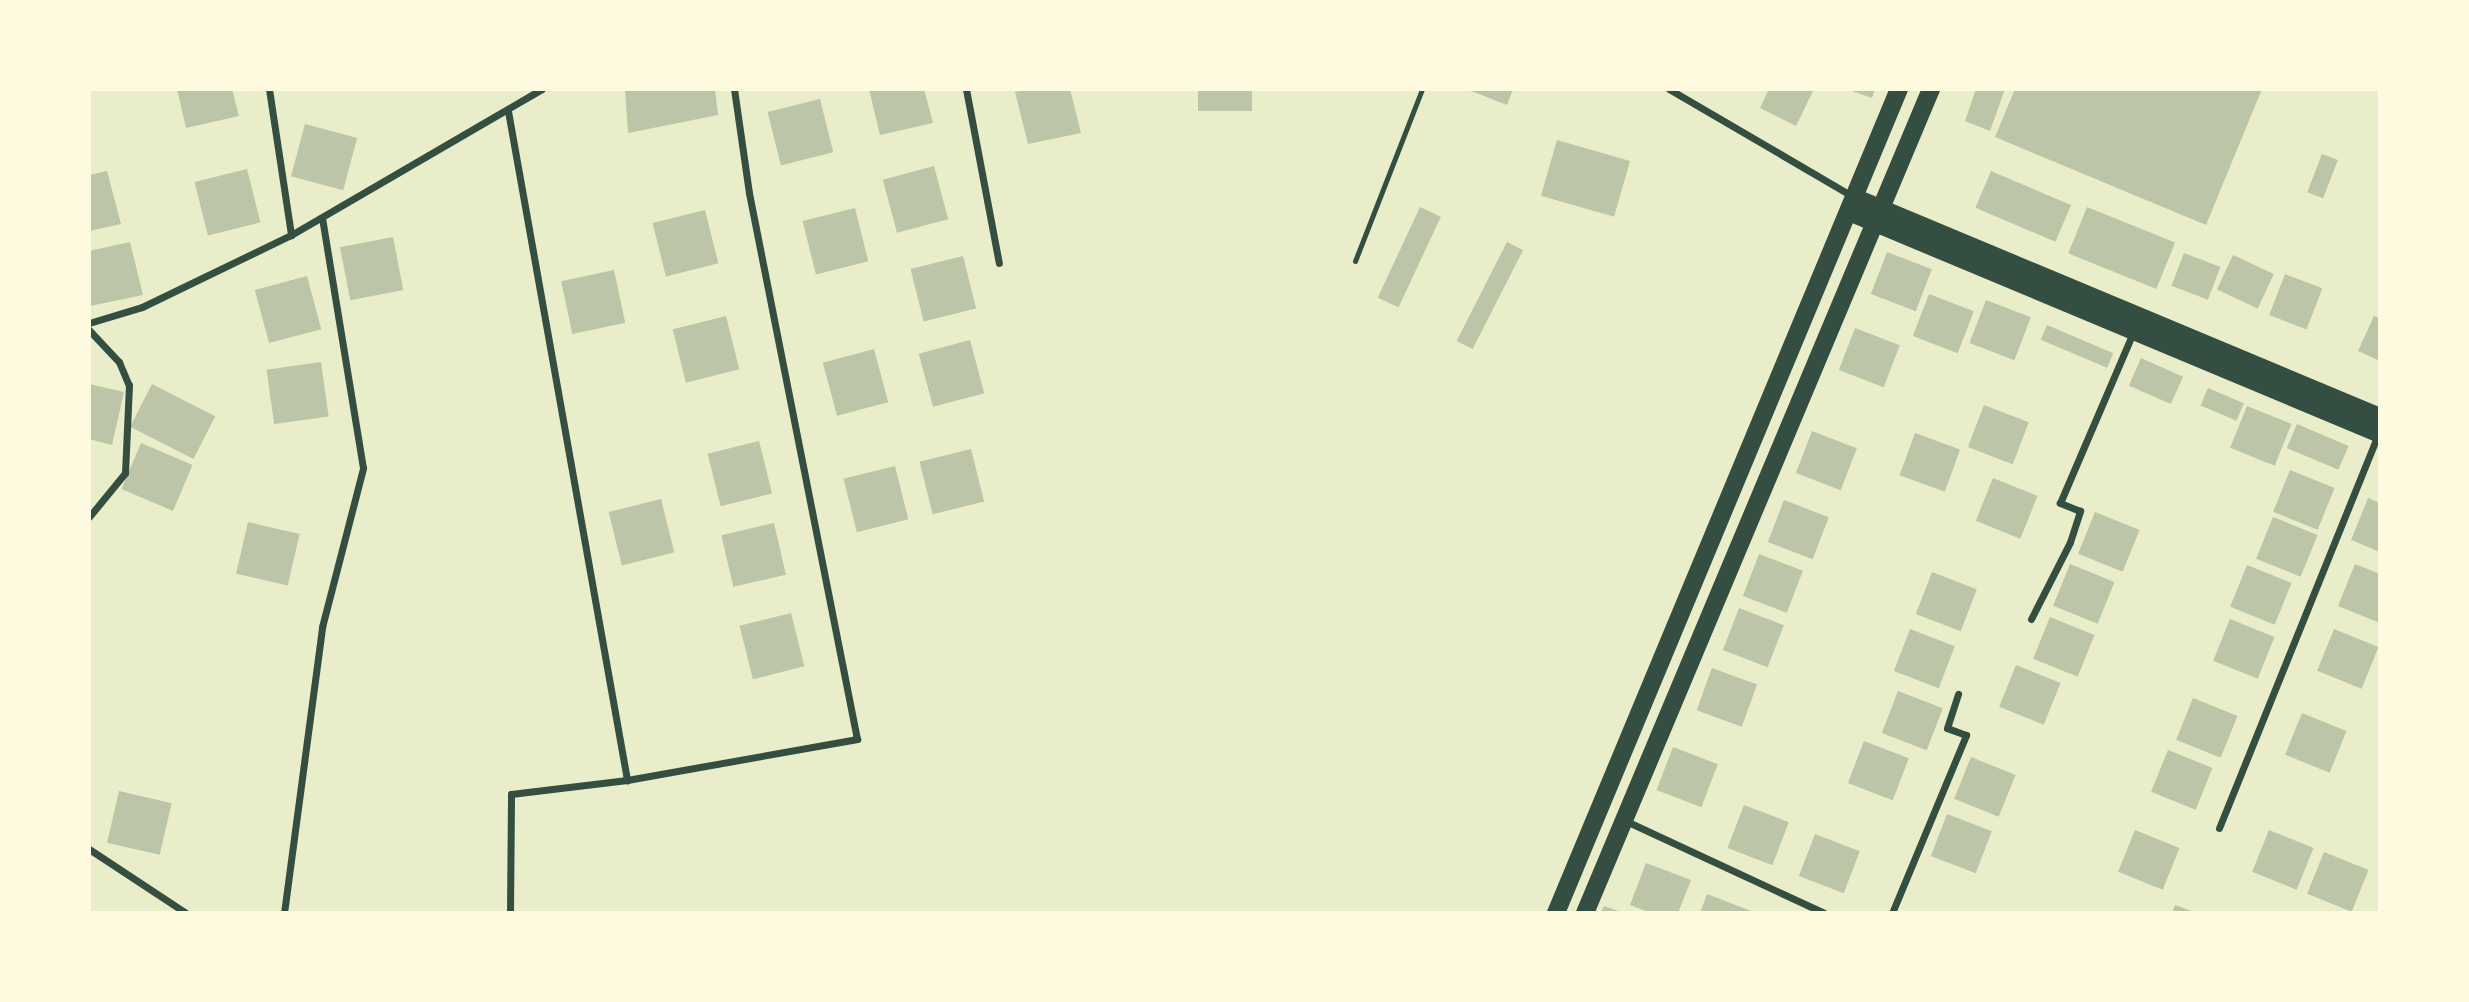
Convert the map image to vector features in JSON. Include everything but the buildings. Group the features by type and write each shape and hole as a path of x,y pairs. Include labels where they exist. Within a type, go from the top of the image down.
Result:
{"main road":[{"path":"1556,913 1899,89"},
{"path":"1585,913 1626,821 1931,89"},
{"path":"1852,205 2379,428"},
{"path":"1880,216 2135,330 2379,428"}],"street":[{"path":"270,89 291,235"},
{"path":"89,323 142,307 291,235 542,89"},
{"path":"510,913 511,794 627,780 857,739 749,193 733,89"},
{"path":"966,89 999,263"},
{"path":"1669,89 1682,92 1852,205"},
{"path":"508,111 627,780"},
{"path":"284,913 322,627 363,468 322,217"},
{"path":"89,330 119,362 129,385 125,473 89,517"},
{"path":"2031,619 2070,542 2080,511 2060,503 2135,330"},
{"path":"2218,828 2379,428"},
{"path":"1892,913 1966,735 1947,728 1958,694"},
{"path":"1626,821 1824,913"},
{"path":"89,849 186,913"}],"lane":[{"path":"1354,261 1422,89"}]}
